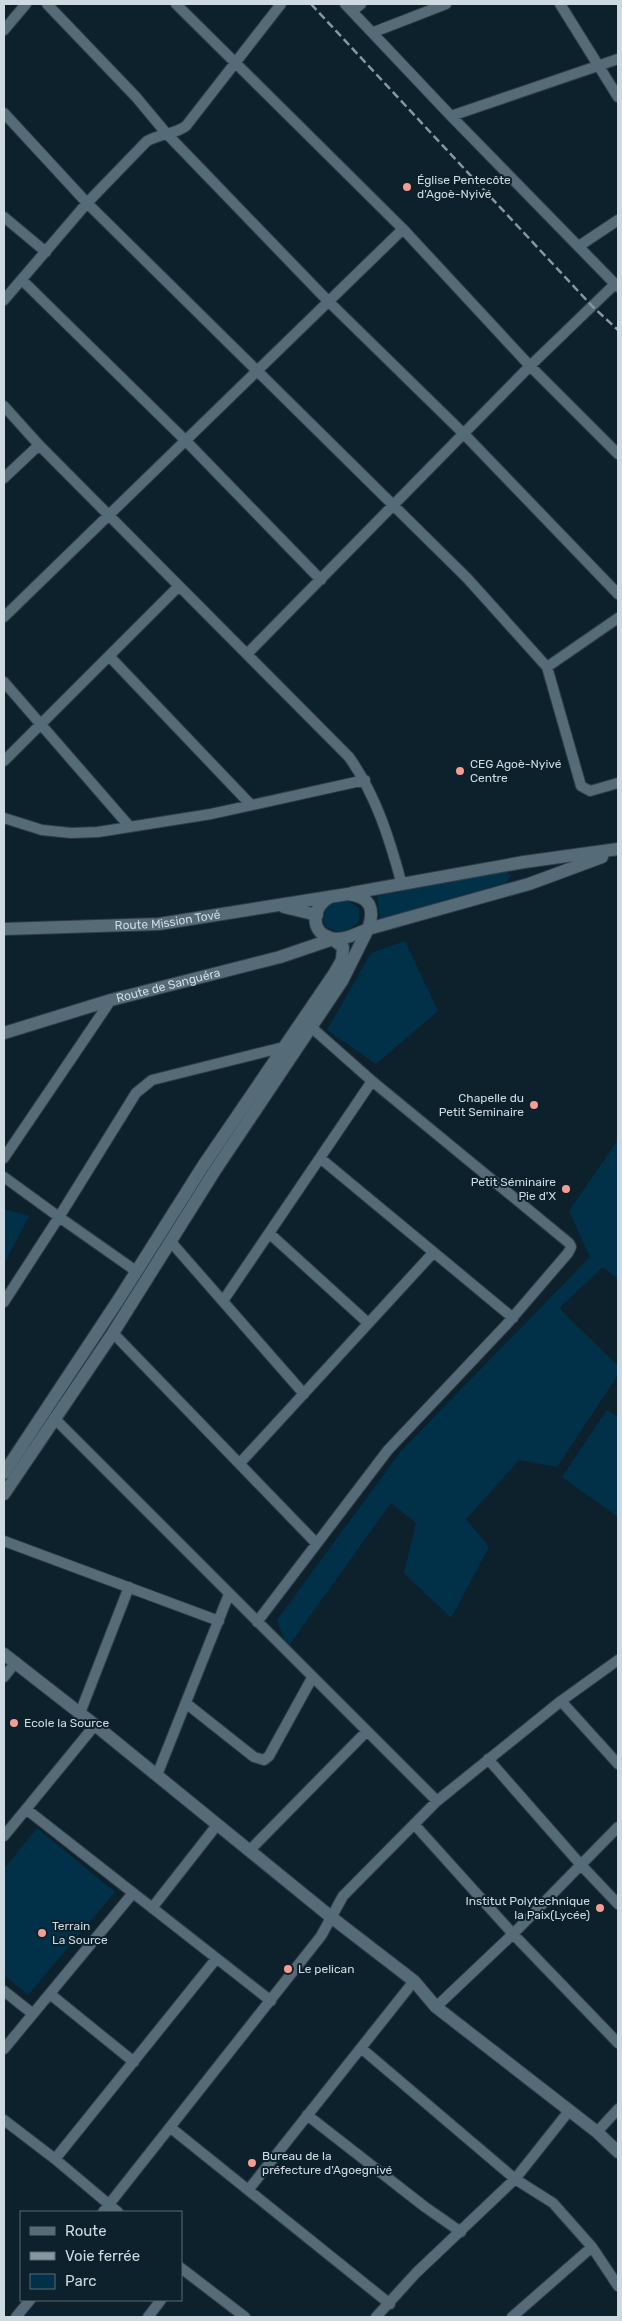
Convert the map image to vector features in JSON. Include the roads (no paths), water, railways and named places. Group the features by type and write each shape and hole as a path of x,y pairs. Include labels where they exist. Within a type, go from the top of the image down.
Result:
{"street":[{"path":"4,30 26,4"},
{"path":"47,4 130,90 166,132 327,300 465,435 618,594"},
{"path":"176,4 403,229 530,366 618,454"},
{"path":"4,300 87,203 147,141 166,132 181,130 186,126 281,4"},
{"path":"349,7 361,4"},
{"path":"374,32 446,4"},
{"path":"560,4 618,96"},
{"path":"247,654 393,504 465,435 530,366 617,285 451,116 349,7"},
{"path":"451,116 618,59"},
{"path":"4,113 87,203 467,578 547,667 581,786 590,791 618,783"},
{"path":"4,217 46,252"},
{"path":"579,246 618,220"},
{"path":"4,618 327,300 403,229"},
{"path":"22,280 185,440 321,580"},
{"path":"4,406 39,445 178,587 348,757 365,780 392,846 402,885"},
{"path":"4,478 39,445"},
{"path":"4,761 178,587"},
{"path":"547,667 618,618"},
{"path":"110,657 250,805"},
{"path":"4,682 130,827"},
{"path":"4,818 42,830 72,834 130,827 250,805 365,780"},
{"path":"316,923 319,904 330,897 524,862 618,850"},
{"path":"332,939 342,938 529,884 618,850"},
{"path":"524,862 529,884"},
{"path":"4,1473 113,1333 214,1172 342,981 368,929 372,911 370,906 360,896 348,894"},
{"name":"Route Mission Tové","path":"4,929 159,924 269,905 330,897"},
{"path":"269,905 304,910 317,915 316,923 321,934 317,938 280,957"},
{"path":"4,1494 49,1415 136,1271 342,960 343,948 316,923"},
{"name":"Route de Sanguéra","path":"4,1033 111,1000 280,957 332,939"},
{"path":"4,1158 111,1000"},
{"path":"257,1622 388,1450 513,1318 571,1247 569,1243 372,1081 311,1027"},
{"path":"4,1302 136,1093 143,1085 152,1080 284,1046"},
{"path":"224,1301 372,1081"},
{"path":"320,1158 432,1253 513,1318"},
{"path":"4,1177 148,1278"},
{"path":"269,1233 368,1323"},
{"path":"171,1242 304,1394"},
{"path":"240,1463 432,1253"},
{"path":"113,1333 316,1543"},
{"path":"49,1415 437,1801"},
{"path":"4,1541 219,1620"},
{"path":"80,1713 129,1587"},
{"path":"157,1775 187,1704 229,1594"},
{"path":"4,1654 95,1725 331,1917 414,1981 436,2007 597,2132 618,2152"},
{"path":"4,2120 55,2159 106,2209 321,1936 343,1896 437,1801 561,1701 618,1660"},
{"path":"4,1677 16,1662"},
{"path":"187,1704 254,1757 264,1760 269,1756 312,1678"},
{"path":"561,1701 618,1764"},
{"path":"4,1836 95,1725"},
{"path":"249,1851 368,1731"},
{"path":"488,1759 581,1865 618,1904"},
{"path":"26,1809 271,2001"},
{"path":"4,1818 13,1825"},
{"path":"414,1824 512,1934 618,2044"},
{"path":"152,1908 218,1825"},
{"path":"436,2007 512,1934 618,1827"},
{"path":"4,2049 133,1893"},
{"path":"55,2159 216,1959"},
{"path":"249,2189 414,1981"},
{"path":"4,1991 33,2014"},
{"path":"50,1994 134,2062"},
{"path":"360,2048 515,2179 553,2203 592,2247 618,2286"},
{"path":"597,2132 618,2109"},
{"path":"376,2317 416,2274 515,2179 569,2111"},
{"path":"307,2115 425,2207 461,2232"},
{"path":"171,2128 390,2304"},
{"path":"512,2317 592,2247"},
{"path":"182,2270 245,2317"},
{"path":"16,2317 29,2301"},
{"path":"148,2317 160,2301"}],"railway":[{"path":"311,4 592,306 618,330"}],"place":[{"name":"Église Pentecôte d'Agoè-Nyivé","path":"407,187"},
{"name":"CEG Agoè-Nyivé Centre","path":"460,771"},
{"name":"Chapelle du Petit Seminaire","path":"534,1105"},
{"name":"Petit Séminaire Pie d'X","path":"566,1189"},
{"name":"Ecole la Source","path":"14,1723"},
{"name":"Institut Polytechnique la Paix(Lycée)","path":"600,1908"},
{"name":"Terrain La Source","path":"42,1933"},
{"name":"Le pelican","path":"288,1969"},
{"name":"Bureau de la préfecture d'Agoegnivé","path":"252,2163"}]}
